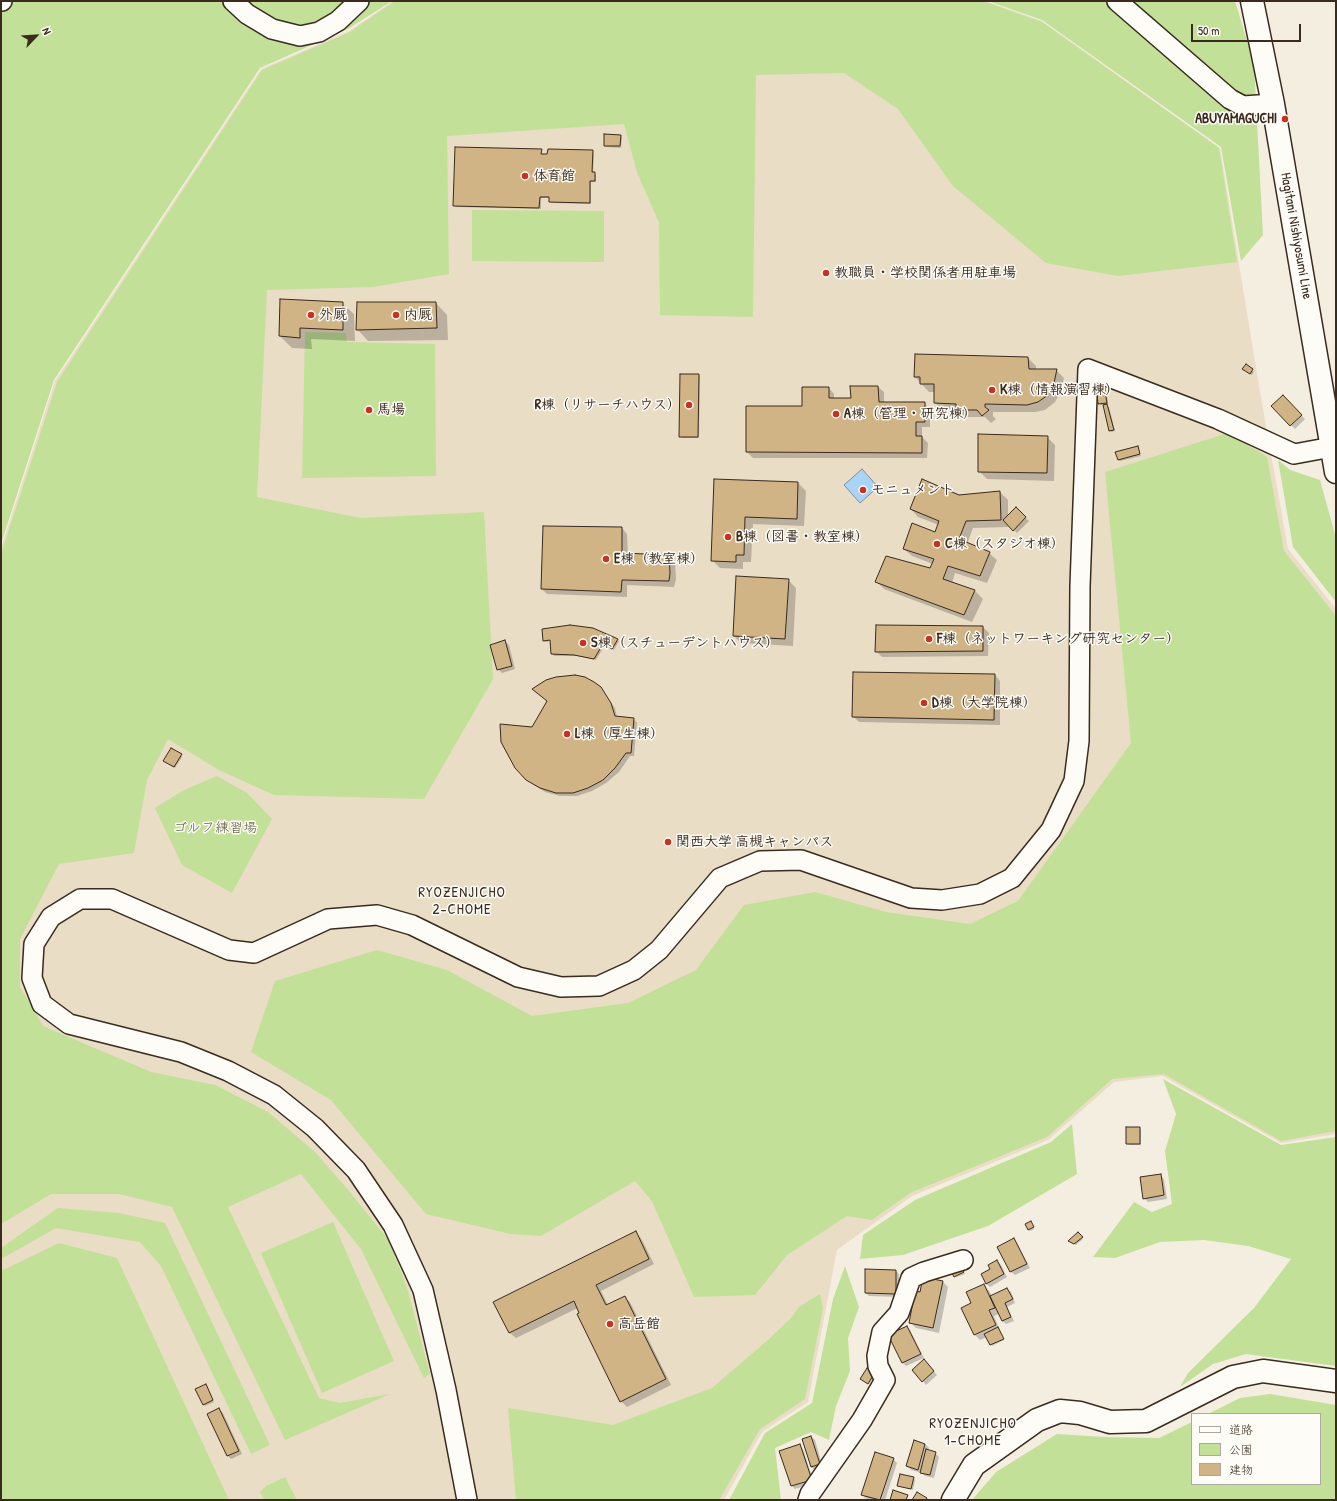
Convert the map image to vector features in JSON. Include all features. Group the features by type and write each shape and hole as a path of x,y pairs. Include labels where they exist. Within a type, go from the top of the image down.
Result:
{"main road":[{"name":"Hagitani Nishiyosumi Line","path":"1252,1 1273,104 1336,472"},
{"path":"953,1500 974,1465 1037,1420 1060,1411 1080,1413 1110,1422 1146,1421 1233,1377 1263,1371 1336,1380"}],"street":[{"path":"233,1 247,14 272,29 300,36 319,32 338,21 359,1"},
{"path":"1117,1 1230,99 1243,106 1273,104"},
{"path":"467,1500 446,1390 424,1290 393,1225 356,1170 315,1128 274,1095 228,1072 181,1052 69,1024 42,1004 32,978 34,944 51,917 80,899 112,899 229,950 254,952 328,919 377,915 412,924 518,977 561,987 599,986 634,970 659,950 720,878 760,861 801,860 912,898 942,900 980,894 1012,878 1051,830 1074,781 1079,741 1080,586 1088,369 1218,419 1294,454 1332,447"},
{"path":"808,1500 810,1494 862,1420 885,1380 878,1366 882,1332 899,1313 911,1278 924,1272 963,1260"}],"shaded area":[{"name":"関西大学 高槻キャンパス","path":"393,1 985,1 1042,21 1220,148 1260,392 1288,549 1336,609 1336,1134 1281,1143 1163,1076 1114,1082 1048,1140 912,1196 837,1250 808,1402 762,1432 724,1500 1,1500 1,548 55,381 261,69 349,31"}],"green space":[{"path":"1,1 392,1 348,29 260,68 54,380 1,544"},
{"path":"395,1 983,1 1042,22 1219,148 1237,262 1118,276 1046,263 953,186 898,109 844,73 756,75 753,317 660,315 659,223 637,172 624,124 447,136 449,274 373,287 267,290 257,497 360,518 484,512 493,679 424,799 274,795 219,770 168,739 147,780 134,853 59,864 20,939 20,987 43,1026 151,1072 215,1085 268,1112 315,1152 349,1191 389,1241 407,1288 430,1374 424,1378 361,1249 301,1174 228,1207 319,1398 340,1403 390,1394 285,1440 172,1207 119,1194 51,1194 1,1224 1,554 57,382 262,70 350,32"},
{"path":"988,1 1235,1 1254,64 1263,235 1241,261 1221,147 1042,20"},
{"path":"472,210 604,211 604,262 472,261"},
{"name":"馬場","path":"305,332 346,333 347,342 435,344 436,476 302,478"},
{"path":"1228,433 1267,457 1284,551 1336,616 1336,1131 1281,1141 1164,1074 1112,1079 1047,1137 910,1193 872,1220 847,1216 787,1255 755,1295 694,1297 652,1201 635,1181 541,1236 511,1234 426,1214 331,1100 251,1052 275,981 377,950 447,970 532,1016 628,1003 696,970 744,905 815,892 886,912 970,924 1018,901 1131,743 1105,472"},
{"path":"1278,460 1290,470 1320,480 1336,538 1336,602 1293,547"},
{"name":"ゴルフ練習場","path":"217,776 247,793 272,819 232,893 182,865 155,808 184,790"},
{"path":"1163,1079 1281,1145 1336,1137 1336,1366 1246,1354 1213,1364 1180,1387 1188,1373 1254,1308 1291,1259 1248,1246 1204,1240 1160,1242 1115,1258 1093,1257 1134,1202 1152,1212 1172,1204 1165,1151 1176,1114"},
{"path":"1072,1124 1077,1174 988,1226 903,1255 860,1259 863,1235 915,1200 1051,1142"},
{"path":"58,1208 119,1213 165,1223 270,1445 251,1454 161,1266 140,1242 56,1228 1,1259 1,1248"},
{"path":"333,1222 394,1361 322,1393 261,1253"},
{"path":"59,1243 117,1258 229,1500 1,1500 1,1271"},
{"path":"845,1266 859,1307 848,1338 850,1371 836,1406 829,1440 811,1432 775,1448 781,1500 729,1500 765,1433 812,1403 833,1299"},
{"path":"820,1294 823,1308 805,1399 760,1429 719,1500 516,1500 508,1408 613,1425 712,1388 768,1340 791,1318 799,1307"},
{"path":"1270,1394 1336,1405 1336,1500 972,1500 996,1472 1057,1434 1159,1438 1191,1422 1191,1485 1321,1485 1321,1413 1210,1413 1240,1398"},
{"path":"285,1477 297,1500 264,1500 260,1492 266,1486"}],"water":[{"path":"862,469 878,487 860,503 844,485"}],"building":[{"path":"604,134 621,135 620,146 604,146"},
{"name":"体育館","path":"455,147 542,149 541,154 547,154 548,149 593,150 592,172 595,172 595,181 590,181 590,203 549,202 549,197 540,197 539,208 453,206"},
{"name":"外厩","path":"280,299 343,302 343,330 300,328 300,338 279,336"},
{"name":"内厩","path":"357,302 436,302 437,328 356,330"},
{"name":"K棟（情報演習棟）","path":"915,354 1028,357 1029,369 1057,369 1054,383 1048,395 1038,402 1027,405 985,404 985,407 989,410 982,416 977,410 956,410 956,404 934,403 934,384 920,384 920,377 914,377"},
{"path":"1246,364 1253,369 1250,374 1242,369"},
{"name":"R棟（リサーチハウス）","path":"680,374 699,374 698,437 679,437"},
{"path":"1104,385 1107,403 1098,404 1096,386"},
{"name":"A棟（管理・研究棟）","path":"850,386 878,386 879,402 925,402 925,422 916,422 916,436 922,436 922,453 746,452 746,406 802,406 802,387 829,387 829,398 851,398"},
{"path":"1283,395 1302,415 1290,426 1271,406"},
{"path":"1107,404 1114,430 1109,431 1103,405"},
{"name":"K棟（情報演習棟）","path":"978,434 1048,436 1047,473 978,472"},
{"path":"1138,446 1140,454 1118,460 1115,452"},
{"name":"B棟（図書・教室棟）","path":"714,479 798,482 797,519 745,517 744,555 736,555 736,562 711,561"},
{"name":"C棟（スタジオ棟）","path":"922,479 959,495 1000,491 1001,520 966,521 959,539 990,552 980,576 948,566 943,579 975,590 964,615 875,582 886,556 930,568 934,559 903,549 912,523 935,532 939,521 910,509"},
{"path":"1016,507 1026,517 1013,531 1003,520"},
{"name":"E棟（教室棟）","path":"543,526 622,527 622,553 669,555 669,581 622,580 621,592 541,589"},
{"name":"B棟（図書・教室棟）","path":"736,576 789,579 785,639 733,636"},
{"name":"S棟（スチューデントハウス）","path":"570,625 593,628 618,639 612,649 603,644 594,659 574,655 551,654 550,640 543,641 542,629"},
{"name":"F棟（ネットワーキング研究センター）","path":"876,625 983,626 983,651 875,652"},
{"path":"505,640 512,666 497,670 490,645"},
{"name":"D棟（大学院棟）","path":"853,672 995,674 994,720 852,717"},
{"name":"L棟（厚生棟）","path":"575,675 585,677 601,687 611,703 615,716 634,718 631,753 626,753 615,768 603,780 588,788 573,793 556,793 540,788 526,780 515,768 501,742 500,724 532,727 547,701 532,689 546,680 556,677"},
{"path":"171,748 182,754 174,767 163,761"},
{"path":"1126,1127 1140,1127 1140,1144 1126,1144"},
{"path":"1161,1174 1164,1195 1143,1199 1140,1177"},
{"path":"1031,1221 1034,1227 1028,1230 1025,1224"},
{"name":"高岳館","path":"636,1231 649,1259 596,1285 606,1305 625,1296 666,1379 620,1402 577,1314 579,1313 574,1301 509,1333 493,1302"},
{"path":"1078,1232 1083,1237 1074,1244 1068,1241"},
{"path":"1014,1238 1027,1264 1010,1272 997,1247"},
{"path":"997,1260 1004,1274 986,1284 981,1274 990,1269 988,1265"},
{"path":"960,1264 964,1272 954,1277 950,1269"},
{"path":"865,1269 896,1270 896,1294 865,1293"},
{"path":"923,1277 943,1281 933,1328 909,1323 915,1291 920,1292"},
{"path":"984,1284 995,1308 989,1310 996,1325 974,1335 961,1308 971,1303 966,1292"},
{"path":"1007,1288 1013,1299 1005,1303 1011,1317 1002,1321 990,1296"},
{"path":"907,1326 921,1354 902,1363 888,1335"},
{"path":"998,1327 1004,1339 990,1345 984,1334"},
{"path":"924,1359 934,1371 922,1382 912,1370"},
{"path":"867,1368 875,1372 868,1384 860,1379"},
{"path":"206,1384 213,1400 203,1405 195,1389"},
{"path":"219,1408 239,1451 227,1456 207,1414"},
{"path":"811,1436 820,1464 811,1467 802,1439"},
{"path":"914,1440 925,1444 918,1470 906,1466"},
{"path":"800,1444 812,1480 791,1486 779,1451"},
{"path":"926,1449 936,1452 930,1475 920,1473"},
{"path":"875,1452 894,1458 880,1500 861,1495"},
{"path":"900,1474 914,1477 911,1489 897,1486"},
{"path":"893,1490 908,1495 906,1500 890,1500"},
{"path":"917,1492 927,1498 926,1500 912,1500"}],"place":[{"name":"ABUYAMAGUCHI","path":"1285,119"},
{"name":"体育館","path":"525,176"},
{"name":"教職員・学校関係者用駐車場","path":"826,273"},
{"name":"外厩","path":"311,315"},
{"name":"内厩","path":"396,315"},
{"name":"K棟（情報演習棟）","path":"992,390"},
{"name":"R棟（リサーチハウス）","path":"689,405"},
{"name":"馬場","path":"369,410"},
{"name":"A棟（管理・研究棟）","path":"836,414"},
{"name":"モニュメント","path":"863,490"},
{"name":"B棟（図書・教室棟）","path":"728,537"},
{"name":"C棟（スタジオ棟）","path":"937,544"},
{"name":"E棟（教室棟）","path":"606,559"},
{"name":"F棟（ネットワーキング研究センター）","path":"929,639"},
{"name":"S棟（スチューデントハウス）","path":"583,643"},
{"name":"D棟（大学院棟）","path":"924,703"},
{"name":"L棟（厚生棟）","path":"567,734"},
{"name":"関西大学 高槻キャンパス","path":"668,842"},
{"name":"高岳館","path":"610,1324"}],"district":[{"name":"RYOZENJICHO 2-CHOME","path":"462,902"},
{"name":"RYOZENJICHO 1-CHOME","path":"973,1432"}]}
